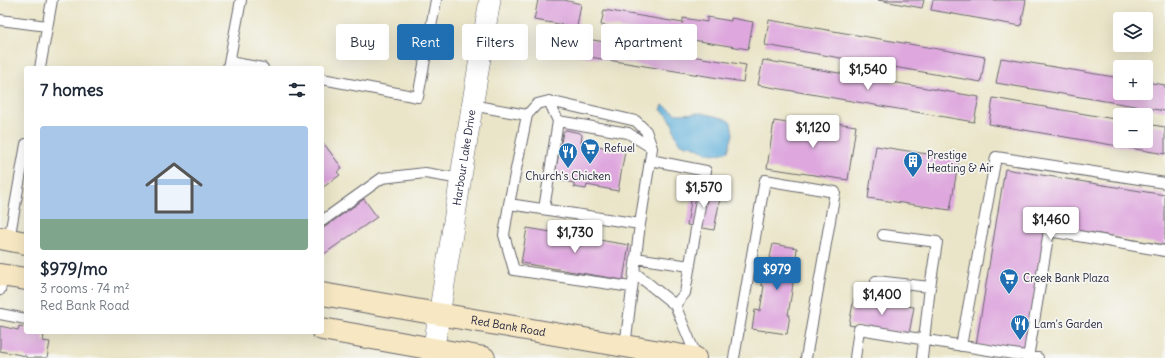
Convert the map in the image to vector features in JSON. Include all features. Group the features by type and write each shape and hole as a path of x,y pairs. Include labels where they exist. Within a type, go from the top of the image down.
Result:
{"main road":[{"path":"1,280 24,279"},
{"name":"Red Bank Road","path":"324,294 696,358"},
{"path":"324,329 432,354 484,358"}],"street":[{"name":"Harbour Lake Drive","path":"432,354 461,179 471,105 490,0"}],"lane":[{"path":"40,66 52,0"},
{"path":"240,66 229,65 241,0"},
{"path":"324,79 418,97 436,0"},
{"path":"0,20 47,26"},
{"path":"544,209 558,121 549,101"},
{"path":"625,347 631,287 652,148 646,131 636,121 549,101 536,104 527,114 504,235 514,270 631,287"},
{"path":"471,105 527,114"},
{"path":"558,121 628,134 652,148"},
{"path":"961,346 996,157 1165,183"},
{"path":"650,160 706,171 685,293 675,305"},
{"path":"9,242 21,195 24,164"},
{"path":"324,220 382,178 425,173 461,179"},
{"path":"734,358 765,180 835,192 806,358"},
{"path":"509,204 640,224"},
{"path":"854,358 859,329 1032,357 1049,231 1165,251"},
{"path":"883,235 937,242 922,358"},
{"path":"635,258 690,266"},
{"path":"634,272 675,305 696,358"},
{"path":"876,281 930,287"},
{"path":"0,314 24,319"}],"water":[{"path":"663,105 677,114 702,113 723,118 731,122 733,134 728,151 714,154 702,151 693,146 681,144 677,138 672,122 661,110"}],"building":[{"path":"538,0 564,0 581,4 578,24 559,24 534,20"},
{"path":"878,0 924,0 922,8"},
{"path":"933,0 1026,0 1021,26 931,10"},
{"path":"604,10 683,23 683,18 707,22 707,17 731,21 731,18 753,22 748,49 697,41 697,24 601,24"},
{"path":"769,20 985,57 981,82 765,45"},
{"path":"593,40 601,41 601,59 593,58"},
{"path":"697,57 746,65 743,82 608,60 697,60"},
{"path":"1001,58 1113,77 1113,100 1153,100 1153,83 1165,85 1165,111 1153,108 996,83"},
{"path":"763,60 979,97 974,122 758,85"},
{"path":"993,98 1113,119 1113,145 989,124"},
{"path":"774,121 821,128 822,121 856,126 848,180 767,168"},
{"path":"1153,125 1165,127 1165,154 1130,148 1153,148"},
{"name":"Refuel","path":"566,130 580,133 582,135 581,143 625,151 618,191 587,185 586,189 574,187 574,183 554,179 563,132"},
{"path":"324,144 342,168 337,172 340,175 324,187"},
{"name":"Prestige Heating & Air","path":"876,146 959,159 950,210 868,198"},
{"name":"Creek Bank Plaza","path":"1005,169 1165,195 1165,245 1046,225 1025,353 976,345"},
{"path":"693,189 721,193 714,230 687,225"},
{"path":"364,199 377,217 324,254 324,228"},
{"path":"527,228 629,245 623,280 521,263"},
{"path":"773,244 797,248 788,315 790,315 787,334 752,329 755,310 760,311 764,286 761,285 762,274 766,275"},
{"path":"854,298 914,307 909,334 849,325"},
{"path":"0,326 18,330 19,326 24,327 24,334 44,335 43,341 50,342 47,358 26,358 26,356 0,351"}],"place":[{"name":"Refuel","path":"590,165"},
{"name":"Church's Chicken","path":"568,169"},
{"name":"Prestige Heating & Air","path":"913,178"},
{"name":"Creek Bank Plaza","path":"1009,295"},
{"name":"Lam's Garden","path":"1020,341"}]}
